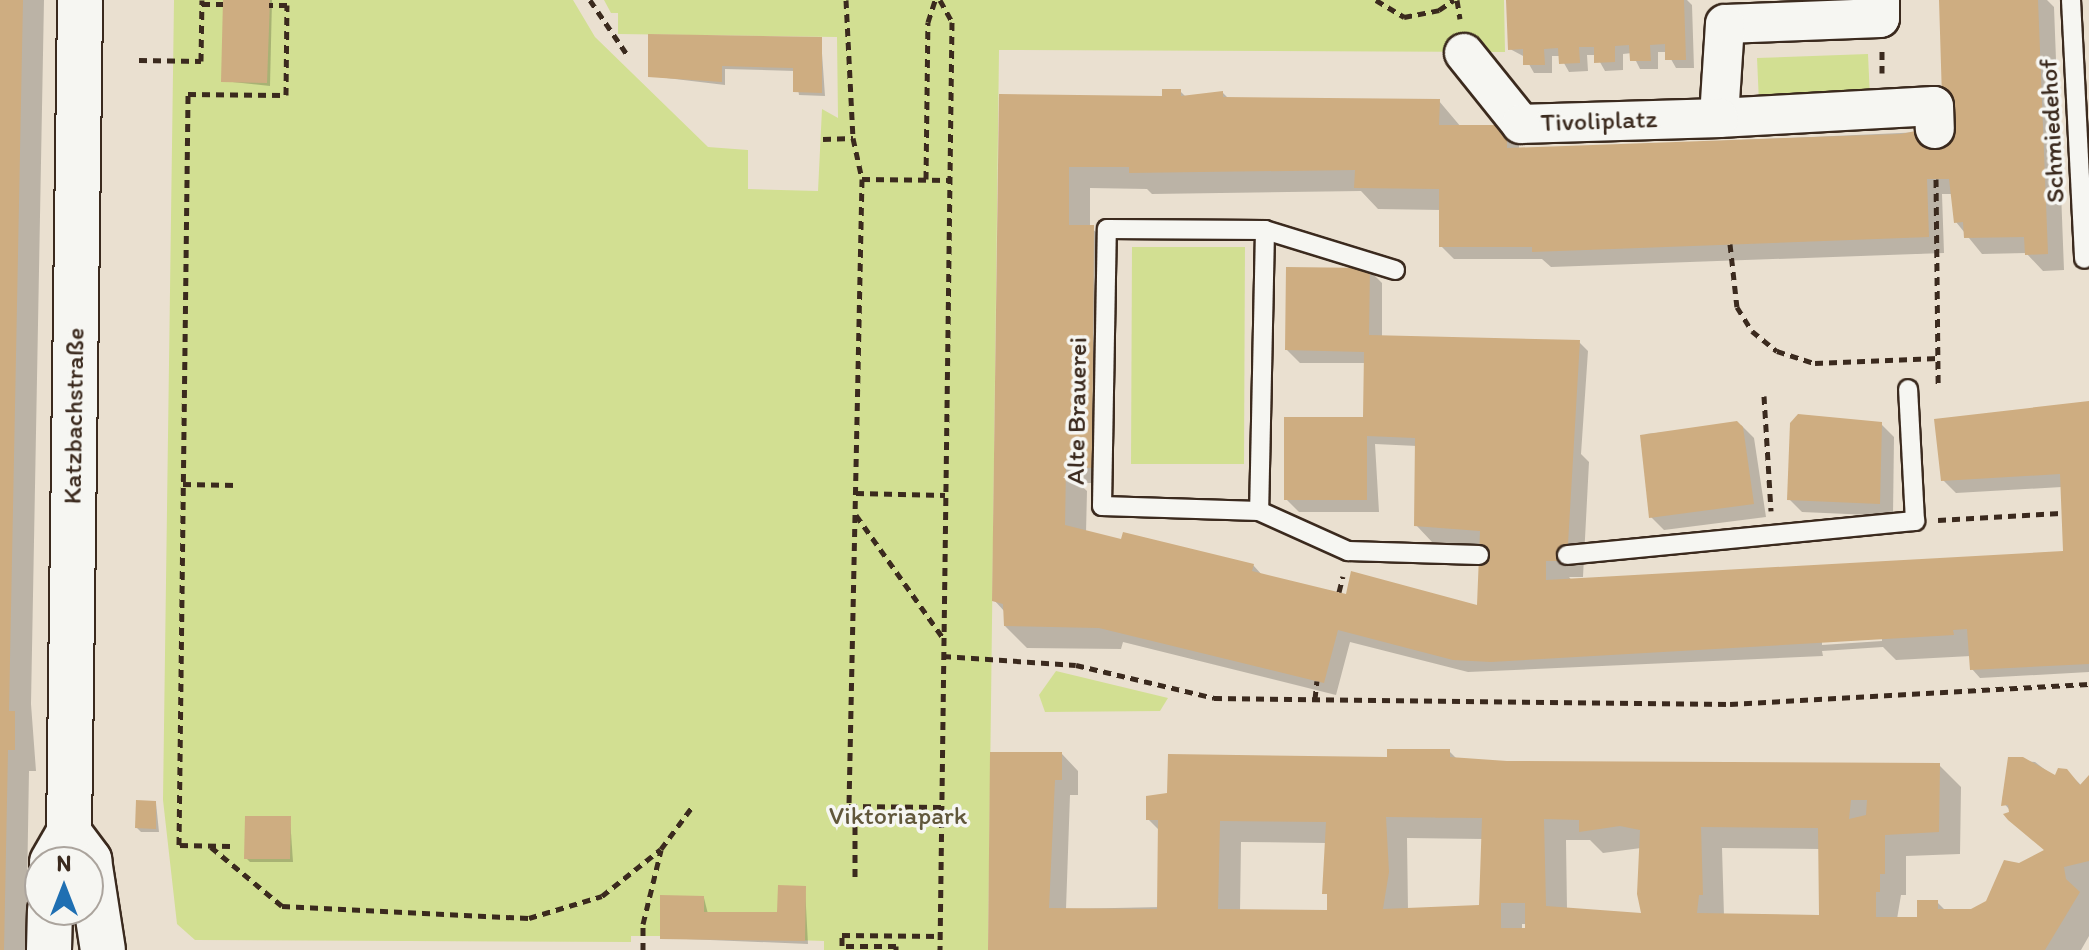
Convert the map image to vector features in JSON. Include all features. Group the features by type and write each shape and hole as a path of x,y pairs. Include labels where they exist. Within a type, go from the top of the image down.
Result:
{"main road":[{"name":"Katzbachstraße","path":"60,846 80,0"},
{"path":"49,950 50,926"},
{"name":"Katzbachstraße","path":"99,926 103,950"}],"street":[{"path":"1719,118 1725,24 1880,18 1880,0"},
{"name":"Tivoliplatz","path":"1464,53 1521,124 1719,118 1934,106 1935,129"}],"lane":[{"name":"Schmiedehof","path":"2071,0 2083,104 2084,259"},
{"name":"Alte Brauerei","path":"1259,511 1102,506 1107,229 1265,230 1395,270"},
{"path":"1265,230 1259,511 1348,551 1479,555"},
{"path":"1908,389 1915,521"},
{"path":"1567,555 1773,533 1941,520"}],"path":[{"path":"590,0 628,56"},
{"path":"846,0 853,138 862,179 849,806 941,807"},
{"path":"926,179 928,22 937,0"},
{"path":"937,0 952,22 940,950"},
{"path":"1376,0 1404,17 1439,10 1454,0"},
{"path":"139,60 201,61 202,2 223,4"},
{"path":"230,846 179,845 188,94 286,95 287,5 269,5"},
{"path":"823,139 853,138"},
{"path":"862,179 952,180"},
{"path":"1936,179 1938,386"},
{"path":"1730,244 1730,279 1737,307 1752,331 1777,351 1815,363 1938,358"},
{"path":"1764,396 1773,533"},
{"path":"183,484 237,485"},
{"path":"856,493 945,495"},
{"path":"1941,520 2061,513"},
{"path":"856,514 943,638"},
{"path":"943,656 1076,665 1214,698 1730,704 2089,684"},
{"path":"1315,699 1317,681"},
{"path":"855,806 855,877"},
{"path":"210,846 282,906 529,918 602,896 661,849 692,807"},
{"path":"643,950 643,924 661,849"},
{"path":"896,950 896,946 842,946 842,935 940,936"}],"green space":[{"name":"Viktoriapark","path":"174,0 573,0 595,37 708,147 748,150 748,189 818,191 822,109 838,118 837,37 618,34 618,13 611,13 604,0 1504,0 1505,52 999,50 988,950 824,950 824,941 659,936 631,936 631,942 195,940 177,924 163,800"},
{"path":"1868,54 1870,98 1759,103 1757,58"},
{"path":"1132,247 1245,247 1244,464 1131,464"},
{"path":"1056,671 1168,698 1160,711 1045,712 1039,695"}],"building":[{"path":"0,0 23,0 9,711 15,711 15,750 8,750 4,950 0,950"},
{"path":"223,0 270,0 267,83 221,82"},
{"path":"1506,0 1684,0 1686,60 1665,60 1665,44 1650,45 1651,61 1630,61 1629,45 1615,46 1615,62 1594,63 1594,47 1579,47 1580,63 1559,64 1558,48 1544,49 1545,65 1523,65 1523,49 1508,50"},
{"path":"1939,0 2038,0 2048,254 2025,255 2024,237 1964,238 1963,222 1954,223 1949,179 1927,179 1929,237 1532,252 1532,247 1439,247 1439,189 1354,188 1355,170 1129,173 1129,167 1069,167 1069,225 1094,225 1092,468 1066,467 1065,525 1121,539 1123,532 1254,564 1252,571 1346,594 1351,571 1477,605 1480,531 1414,526 1415,438 1367,436 1367,500 1284,500 1284,417 1363,417 1364,352 1285,350 1286,267 1370,268 1369,335 1580,340 1567,561 1546,561 1546,580 2063,551 2060,474 1941,481 1934,419 2089,401 2089,664 1970,670 1967,629 1953,630 1954,635 1491,662 1453,660 1338,630 1324,683 1099,628 1004,626 1003,604 992,601 999,94 1162,96 1162,89 1181,89 1181,96 1223,91 1223,97 1440,99 1439,125 1507,125 1507,148 1901,134 1925,129 1942,98"},
{"path":"648,34 822,37 822,93 793,92 793,68 722,66 722,82 648,77"},
{"path":"1798,414 1882,422 1880,504 1787,500 1790,423"},
{"path":"1737,421 1743,427 1754,504 1649,518 1640,435"},
{"path":"1387,749 1450,749 1450,757 1507,761 1940,763 1939,832 1885,835 1885,874 1880,874 1880,892 1876,892 1876,917 1917,917 1917,900 1938,900 1938,909 1971,909 1986,901 2004,860 2019,863 2044,850 2003,814 2009,812 2008,805 2001,806 2008,757 2023,757 2055,775 2058,768 2067,769 2080,785 2089,775 2089,861 2064,867 2066,879 2080,892 2045,950 988,950 990,752 1062,752 1062,780 1055,780 1049,908 1157,909 1158,820 1146,820 1146,796 1167,793 1168,754 1387,757","holes":["1851,800 1867,800 1866,815 1849,819","1386,817 1482,818 1479,905 1383,909 1389,872","1544,819 1579,820 1579,832 1620,826 1640,830 1637,894 1641,913 1546,906","1220,821 1326,822 1322,894 1327,894 1327,910 1218,909","1701,827 1818,828 1819,915 1697,913 1699,895 1703,895","1501,903 1525,903 1525,928 1501,928"]},
{"path":"136,800 156,801 156,829 135,828"},
{"path":"245,816 291,816 290,859 244,859"},
{"path":"778,885 806,886 805,941 660,939 660,895 704,896 704,912 777,912"}]}
